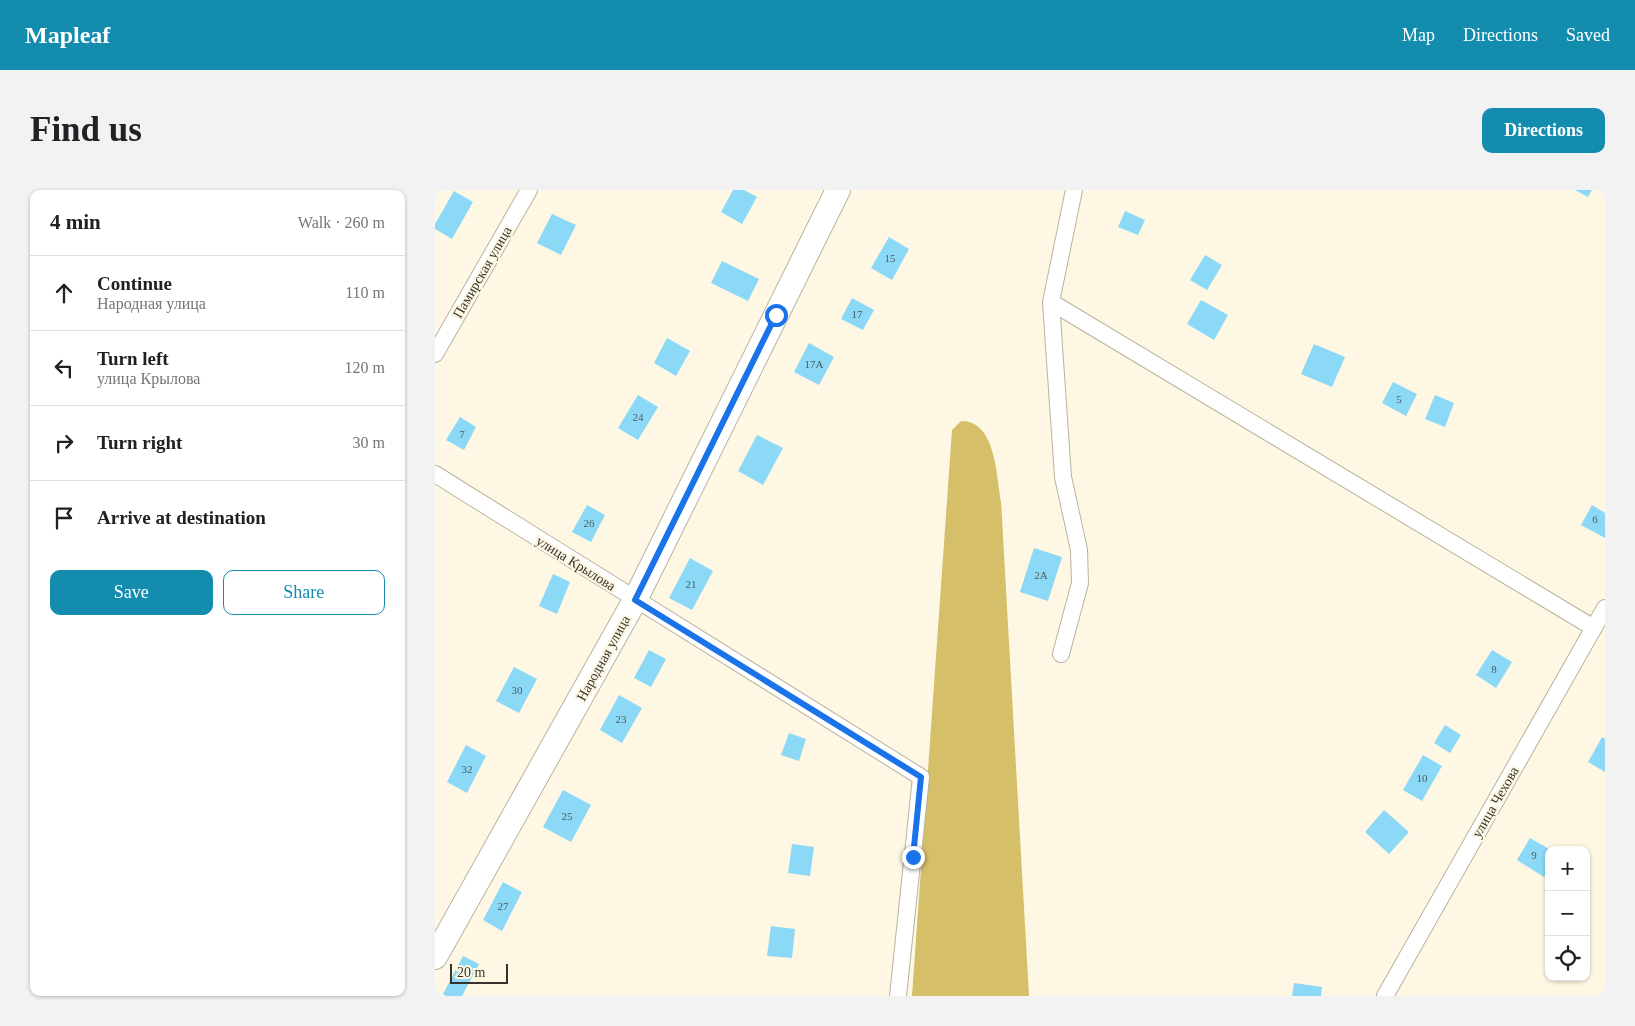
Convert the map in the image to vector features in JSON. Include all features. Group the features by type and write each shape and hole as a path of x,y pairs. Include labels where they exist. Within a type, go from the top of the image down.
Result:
{"street":[{"name":"Памирская улица","path":"435,354 529,190"},
{"name":"Народная улица","path":"435,957 635,600 838,190"},
{"path":"1061,654 1080,583 1079,550 1063,476 1051,302 1074,190"},
{"path":"1051,302 1594,628"},
{"name":"улица Крылова","path":"435,474 921,777 898,996"},
{"name":"улица Чехова","path":"1385,996 1605,608"}],"shaded area":[{"path":"961,421 973,423 988,439 995,464 1001,501 1029,996 912,996 952,430"}],"building":[{"path":"733,190 744,190 757,197 742,224 721,212"},
{"path":"1575,190 1592,190 1588,197"},
{"path":"454,191 473,202 452,239 435,229 435,224"},
{"path":"1125,211 1145,220 1138,235 1118,227"},
{"path":"552,214 576,225 561,255 537,243"},
{"path":"889,237 909,249 892,280 871,268"},
{"path":"1205,255 1222,265 1207,290 1190,280"},
{"path":"722,261 759,279 748,301 711,283"},
{"path":"852,298 874,310 863,330 841,319"},
{"path":"1201,300 1228,315 1214,340 1187,324"},
{"path":"667,338 690,351 676,376 654,363"},
{"path":"809,343 834,357 819,385 794,372"},
{"path":"1314,344 1345,357 1332,387 1301,374"},
{"path":"1393,382 1417,394 1406,416 1382,403"},
{"path":"638,395 658,407 638,440 618,428"},
{"path":"1435,395 1454,403 1445,427 1425,419"},
{"path":"460,417 476,427 464,450 446,440"},
{"path":"757,435 783,448 763,485 738,471"},
{"path":"587,505 605,515 591,542 572,532"},
{"path":"1592,505 1605,513 1605,538 1581,525"},
{"path":"1034,548 1062,557 1048,601 1020,592"},
{"path":"690,558 713,571 692,610 669,598"},
{"path":"553,574 570,582 557,614 539,606"},
{"path":"649,650 666,659 651,687 634,678"},
{"path":"1492,650 1512,662 1496,688 1476,675"},
{"path":"514,667 537,679 519,713 496,701"},
{"path":"619,695 642,708 622,743 600,730"},
{"path":"1445,725 1461,735 1450,753 1434,743"},
{"path":"789,733 806,739 799,761 781,755"},
{"path":"1602,737 1605,739 1605,772 1588,762"},
{"path":"466,745 486,756 467,793 447,782"},
{"path":"1423,755 1442,766 1422,801 1403,790"},
{"path":"563,790 591,805 571,842 543,827"},
{"path":"1384,810 1409,832 1389,854 1365,832"},
{"path":"1530,838 1545,847 1545,876 1544,877 1517,860"},
{"path":"792,844 814,847 810,876 788,873"},
{"path":"503,882 522,892 502,931 483,920"},
{"path":"771,926 795,929 792,958 767,956"},
{"path":"463,956 479,964 462,996 446,996 443,994"},
{"path":"1294,983 1322,987 1321,996 1292,996"}],"route":[{"path":"776,315 635,600 921,777 913,857"}]}
